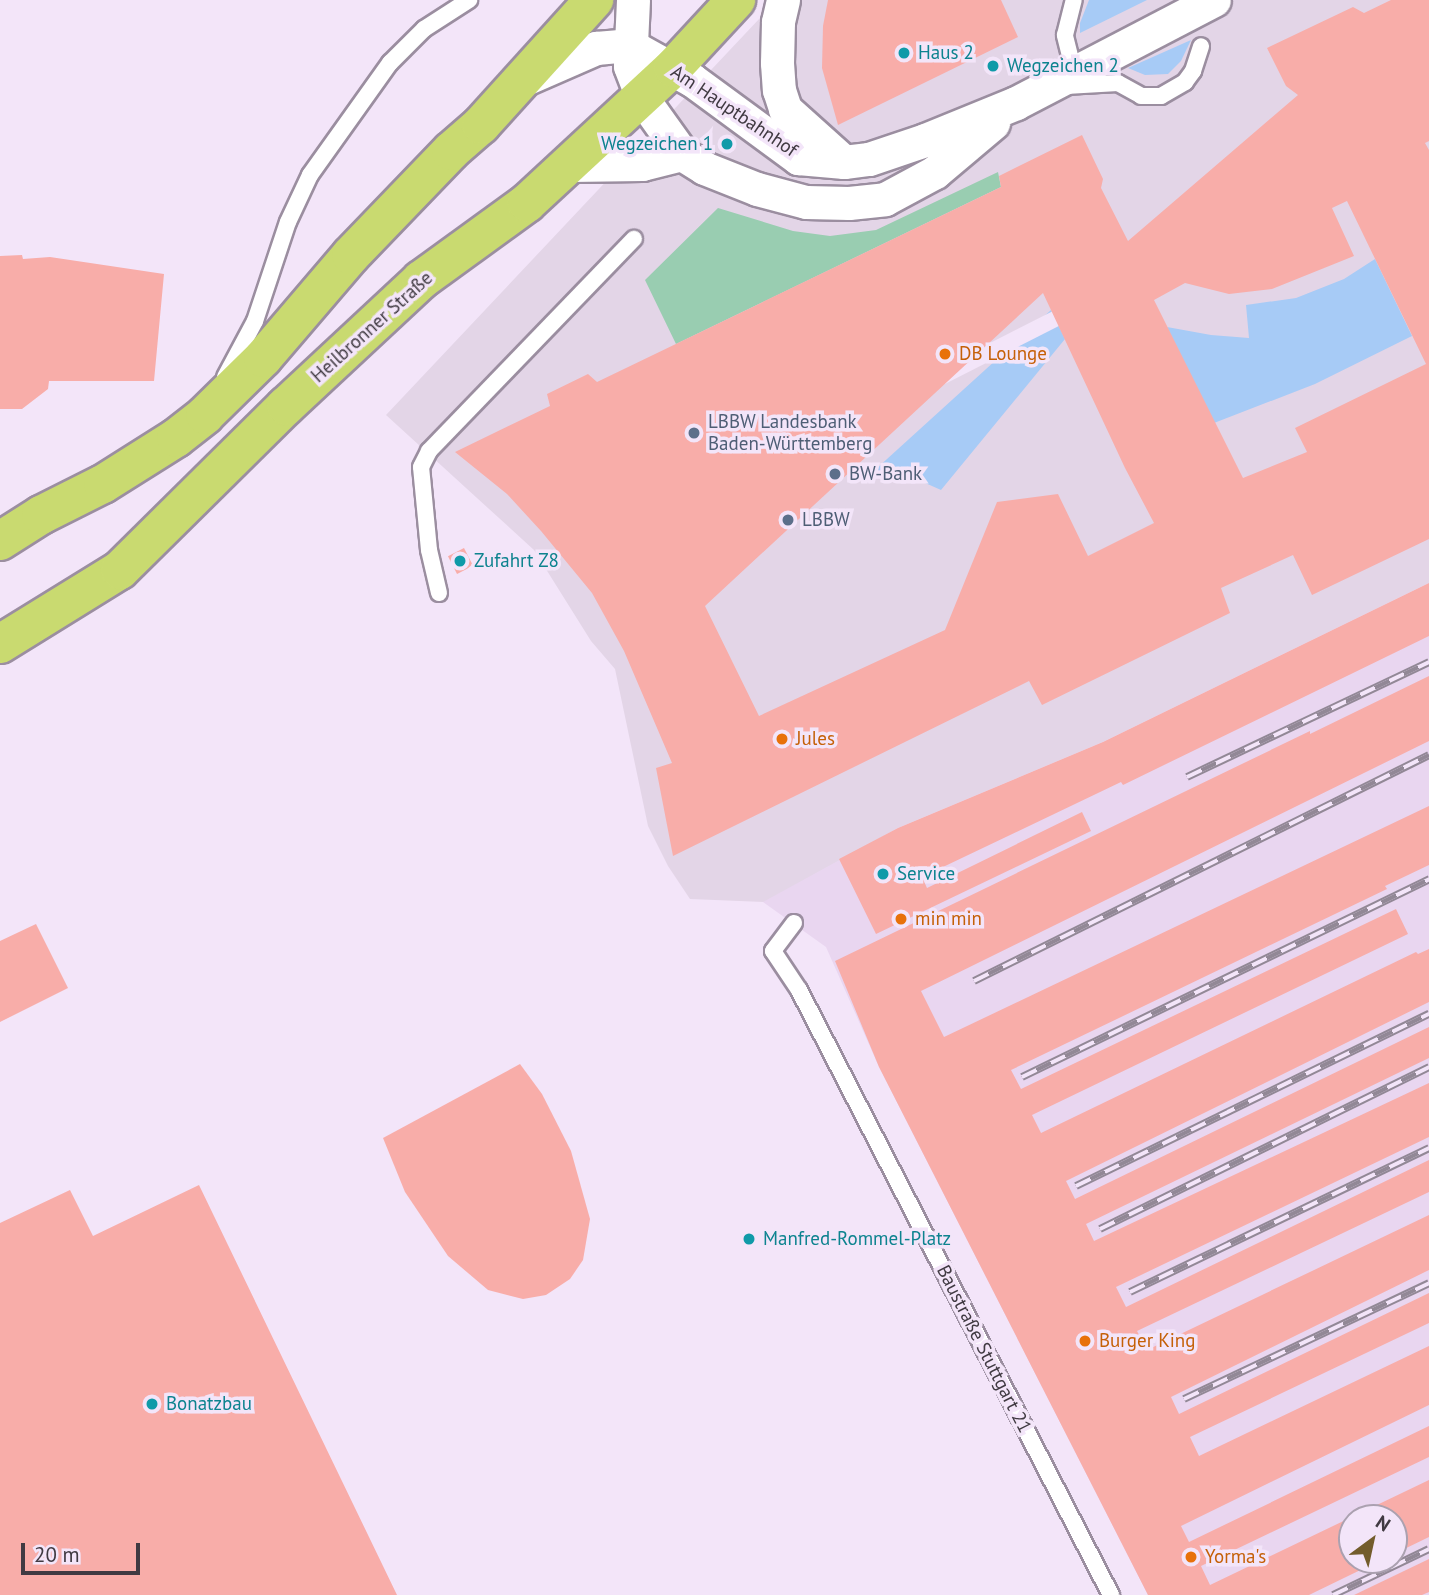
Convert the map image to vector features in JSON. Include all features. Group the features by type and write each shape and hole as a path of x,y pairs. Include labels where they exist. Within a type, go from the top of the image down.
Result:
{"main road":[{"path":"0,541 41,515 103,484 176,438 205,415 276,345 382,223 523,80 594,0"},
{"name":"Heilbronner Straße","path":"0,644 120,570 286,406 421,280 527,203 673,68 736,0"}],"street":[{"name":"Am Hauptbahnhof","path":"633,0 630,66 642,98 682,154 704,168 757,189 806,202 849,203 885,199 935,172 1016,103"},
{"name":"Am Hauptbahnhof","path":"783,0 778,22 777,63 779,90 785,109 844,162"},
{"name":"Am Hauptbahnhof","path":"629,45 673,68 797,158 844,162 869,159 925,140 1016,103 1214,0"},
{"path":"523,80 596,48 629,45"},
{"path":"570,164 642,164 682,154"}],"lane":[{"path":"205,415 255,321 288,222 310,175 390,63 424,29 469,0"},
{"path":"1074,0 1065,35 1060,79 1118,83 1141,96 1161,96 1185,82 1194,71 1201,46"},
{"path":"439,593 429,550 421,467 429,451 634,239"},
{"name":"Baustraße Stuttgart 21","path":"794,923 773,951 799,990 1111,1595"}],"shaded area":[{"path":"777,0 1429,0 1429,583 1103,742 898,828 765,902 690,899 668,866 648,826 615,669 591,641 534,550 386,415"},
{"path":"1429,583 1429,1595 1148,1595 879,1067 826,947 763,902 898,828 1103,742"}],"green space":[{"path":"998,172 1001,187 676,344 645,280 718,208 793,231 830,236 876,230"}],"water":[{"path":"1089,0 1147,0 1080,33 1080,23"},
{"path":"1191,40 1181,61 1168,74 1145,75 1128,68"},
{"path":"1375,259 1412,336 1315,384 1214,423 1167,327 1249,338 1246,305 1296,298 1344,279"},
{"path":"1051,310 1065,339 941,490 914,478 884,475 876,469"}],"pier":[{"path":"1055,310 1062,324 864,425 857,411"}],"building":[{"name":"Haus 2","path":"828,0 1001,0 1018,37 838,125 822,68 823,26"},
{"name":"LBBW Landesbank Baden-Württemberg","path":"1391,0 1429,0 1429,141 1425,143 1429,150 1429,539 1312,595 1293,555 1221,588 1230,613 1042,705 1029,681 673,856 656,768 672,763 624,651 592,593 541,531 507,494 455,452 550,406 547,394 588,374 597,382 1001,187 999,176 1082,135 1103,179 1101,188 1128,241 1298,95 1286,86 1267,48 1353,7 1364,13","holes":["1347,201 1426,364 1295,428 1307,452 1243,478 1154,300 1185,283 1229,294 1272,289 1354,256 1332,208","1043,293 1125,468 1154,523 1088,556 1058,494 997,502 945,630 759,716 705,606"]},
{"path":"22,255 23,259 50,257 164,274 154,381 49,381 48,389 22,409 0,409 0,256"},
{"name":"Zufahrt Z8","path":"464,548 473,566 457,574 448,556"},
{"path":"1429,583 1429,636 1123,785 1121,782 922,877 927,888 1082,812 1091,831 876,934 839,859 898,828 1103,742"},
{"path":"1429,676 1429,741 921,991 944,1037 1429,806 1429,865 1385,886 1387,889 1011,1070 1021,1089 1396,909 1408,934 1032,1115 1041,1133 1416,952 1418,954 1429,949 1429,1002 1066,1181 1075,1199 1429,1027 1429,1058 1086,1224 1094,1241 1429,1083 1429,1137 1116,1287 1126,1307 1429,1160 1429,1192 1137,1331 1147,1350 1429,1215 1429,1270 1171,1397 1179,1414 1429,1293 1429,1323 1190,1437 1199,1456 1429,1346 1429,1405 1181,1526 1189,1542 1429,1426 1429,1457 1201,1566 1210,1585 1338,1524 1338,1574 1352,1574 1309,1595 1148,1595 879,1067 835,961 1310,731 1310,734"},
{"path":"36,924 68,988 0,1022 0,941"},
{"path":"520,1064 542,1094 571,1151 590,1219 583,1260 570,1279 546,1295 523,1299 488,1290 448,1256 405,1192 383,1138"},
{"name":"Bonatzbau","path":"199,1185 397,1595 0,1595 0,1223 70,1190 93,1236"},
{"path":"1429,1480 1429,1537 1408,1547 1408,1504 1379,1504"},
{"path":"1429,1559 1429,1592 1422,1595 1354,1595 1398,1574 1408,1574 1408,1569"}],"railway":[{"path":"1187,777 1429,662"},
{"path":"974,981 1429,755"},
{"path":"1022,1077 1429,879"},
{"path":"1076,1186 1429,1014"},
{"path":"1100,1229 1429,1067"},
{"path":"1130,1292 1429,1148"},
{"path":"1184,1399 1429,1283"},
{"path":"1333,1595 1429,1549"}],"place":[{"name":"Haus 2","path":"904,53"},
{"name":"Wegzeichen 2","path":"993,66"},
{"name":"Wegzeichen 1","path":"727,144"},
{"name":"DB Lounge","path":"945,354"},
{"name":"LBBW Landesbank Baden-Württemberg","path":"694,433"},
{"name":"BW-Bank","path":"835,474"},
{"name":"LBBW","path":"788,520"},
{"name":"Zufahrt Z8","path":"460,561"},
{"name":"Jules","path":"782,739"},
{"name":"Service","path":"883,874"},
{"name":"min min","path":"901,919"},
{"name":"Manfred-Rommel-Platz","path":"749,1239"},
{"name":"Burger King","path":"1085,1341"},
{"name":"Bonatzbau","path":"152,1404"},
{"name":"Yorma's","path":"1191,1557"}]}
